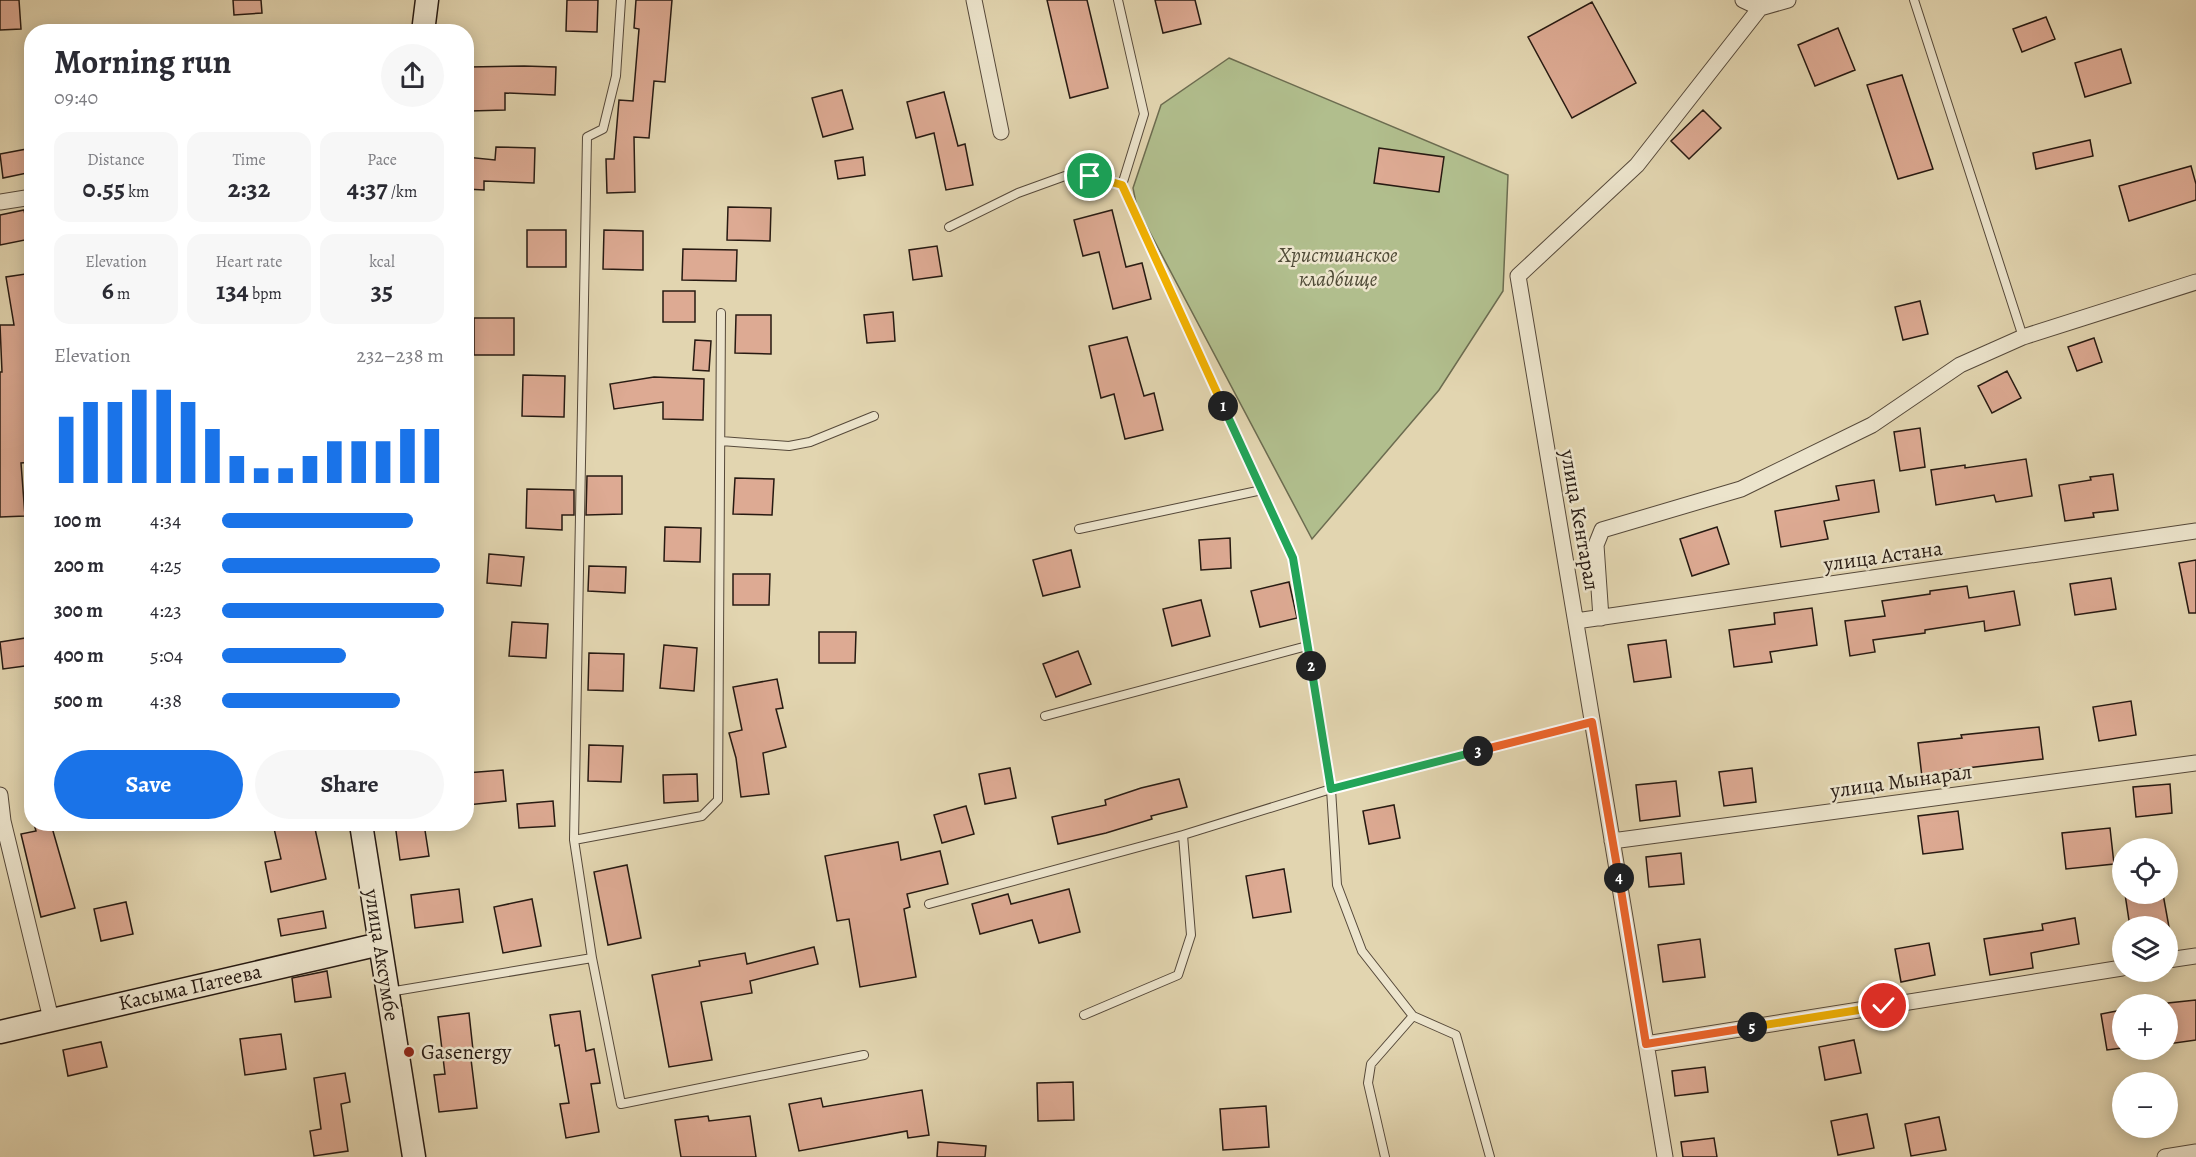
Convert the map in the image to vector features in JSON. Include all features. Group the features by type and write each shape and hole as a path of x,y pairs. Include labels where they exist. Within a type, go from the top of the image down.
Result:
{"main road":[{"path":"424,24 427,0"},
{"name":"улица Аксумбе","path":"362,831 414,1157"},
{"name":"Касыма Патеева","path":"0,1032 380,944"}],"street":[{"path":"974,0 1001,132"},
{"path":"1743,0 1760,8 1788,0"},
{"name":"улица Кентарал","path":"1665,1157 1518,276 1637,165 1760,8"},
{"path":"0,202 24,198"},
{"path":"1601,618 1596,545 1602,530 1741,489 1872,425 1960,364 2023,337 2196,282"},
{"name":"улица Астана","path":"1576,621 2196,531"},
{"name":"улица Мынарал","path":"1612,841 2196,763"},
{"path":"0,795 3,821 51,1019"},
{"path":"2178,959 2196,956"},
{"path":"1646,1044 2112,970"},
{"path":"2165,1157 2196,1152"}],"lane":[{"path":"621,0 616,76 603,129 587,136 574,840 592,958 621,1104 864,1055"},
{"path":"1118,0 1144,114 1122,185 1293,558 1331,789 1337,885 1362,951 1413,1016 1456,1035 1490,1157"},
{"path":"1914,0 2023,337"},
{"path":"949,227 1018,193 1065,176 1090,176 1122,185"},
{"path":"574,840 702,816 718,800 721,313"},
{"path":"721,441 789,447 810,442 874,416"},
{"path":"1078,529 1262,490"},
{"path":"1045,716 1308,646"},
{"path":"929,904 1183,835 1331,789 1592,722"},
{"path":"1083,1015 1178,975 1191,935 1183,835"},
{"path":"387,992 592,958"},
{"path":"1385,1157 1368,1083 1371,1064 1413,1016"}],"green space":[{"name":"Христианское кладбище","path":"1229,58 1508,175 1503,291 1439,390 1312,539 1137,208 1133,188 1161,105"}],"building":[{"path":"0,0 19,0 21,29 0,30"},
{"path":"233,0 261,0 262,13 234,15"},
{"path":"567,0 598,0 597,32 566,31"},
{"path":"636,0 672,0 665,82 654,81 649,138 634,137 635,192 607,193 606,159 614,159 619,100 633,101 639,29 634,28"},
{"path":"1047,0 1087,0 1108,88 1070,98"},
{"path":"1155,0 1195,0 1201,24 1163,33"},
{"path":"1592,2 1636,83 1572,118 1528,37"},
{"path":"2046,17 2055,39 2022,52 2013,29"},
{"path":"1838,28 1855,70 1815,86 1798,45"},
{"path":"2121,49 2131,83 2085,97 2075,63"},
{"path":"474,67 556,67 555,95 505,93 505,110 474,111"},
{"path":"1902,75 1933,169 1898,179 1867,85"},
{"path":"842,90 853,129 823,137 812,98"},
{"path":"944,92 958,146 965,144 973,185 946,190 934,133 916,138 907,102"},
{"path":"1703,110 1721,128 1689,159 1671,141"},
{"path":"2090,140 2093,156 2036,169 2033,153"},
{"path":"496,147 535,148 534,183 484,181 484,190 474,189 474,158 495,160"},
{"path":"1379,148 1444,157 1439,192 1374,183"},
{"path":"24,150 24,174 3,178 0,154"},
{"path":"863,157 865,175 838,179 835,161"},
{"path":"2191,166 2196,184 2196,200 2129,221 2119,186"},
{"path":"728,207 771,208 770,241 727,240"},
{"path":"24,210 24,240 0,245 0,215"},
{"path":"1112,210 1126,267 1142,263 1151,299 1113,309 1099,252 1083,256 1074,220"},
{"path":"527,230 566,230 566,267 527,267"},
{"path":"604,230 643,231 643,270 603,269"},
{"path":"937,246 942,276 913,280 909,250"},
{"path":"683,249 737,250 736,281 682,280"},
{"path":"24,274 24,463 21,463 24,516 0,517 0,372 2,372 0,325 14,325 6,277"},
{"path":"663,291 695,291 695,322 663,322"},
{"path":"1920,301 1928,334 1903,340 1895,307"},
{"path":"893,312 895,341 867,343 864,315"},
{"path":"736,315 771,315 771,354 735,353"},
{"path":"474,318 514,318 514,355 474,355"},
{"path":"1127,337 1144,396 1154,393 1163,430 1125,439 1114,394 1101,398 1089,346"},
{"path":"2094,338 2102,362 2077,371 2068,347"},
{"path":"695,340 711,341 709,371 693,370"},
{"path":"2007,371 2021,398 1992,413 1978,386"},
{"path":"523,375 565,376 564,417 522,416"},
{"path":"654,377 704,379 703,420 663,419 663,402 614,409 610,384"},
{"path":"1920,428 1925,467 1900,471 1894,432"},
{"path":"2026,459 2032,496 1996,502 1994,495 1936,505 1931,470 1965,465 1965,468"},
{"path":"2113,474 2118,510 2093,513 2094,517 2065,521 2059,485"},
{"path":"587,476 622,476 622,514 586,515"},
{"path":"735,478 774,479 772,515 733,514"},
{"path":"1874,480 1879,512 1824,521 1828,539 1781,547 1775,511 1839,500 1836,486"},
{"path":"527,489 574,490 574,515 562,515 562,530 526,528"},
{"path":"665,527 701,528 700,562 664,561"},
{"path":"1717,527 1729,564 1692,576 1680,539"},
{"path":"1230,538 1231,568 1201,570 1199,540"},
{"path":"1071,550 1080,587 1043,596 1033,560"},
{"path":"489,554 524,557 521,586 487,583"},
{"path":"2196,560 2196,613 2189,613 2179,563"},
{"path":"589,566 626,567 625,593 588,591"},
{"path":"733,574 770,574 769,605 733,605"},
{"path":"2111,578 2116,609 2075,615 2070,584"},
{"path":"1289,582 1297,618 1260,627 1251,591"},
{"path":"1967,586 1969,598 2014,591 2020,625 1985,631 1984,621 1925,630 1925,633 1873,640 1875,652 1850,656 1845,621 1885,616 1882,601"},
{"path":"1201,600 1210,636 1172,646 1163,609"},
{"path":"1812,608 1817,645 1770,652 1772,662 1734,667 1729,630 1775,624 1774,613"},
{"path":"512,622 548,624 546,658 509,656"},
{"path":"819,632 856,632 855,663 819,663"},
{"path":"24,638 24,666 3,669 0,642"},
{"path":"1666,640 1671,677 1634,682 1628,645"},
{"path":"664,645 697,648 694,691 660,688"},
{"path":"1078,651 1091,684 1056,697 1043,664"},
{"path":"589,653 624,654 623,691 588,690"},
{"path":"777,679 783,708 776,709 786,747 763,753 769,794 741,797 736,758 729,733 742,730 733,687"},
{"path":"2131,701 2136,735 2099,741 2093,707"},
{"path":"2039,727 2043,759 1950,770 1950,773 1922,777 1918,743 1962,738 1961,735"},
{"path":"589,745 623,746 621,782 588,781"},
{"path":"1010,768 1016,798 985,804 979,774"},
{"path":"1752,768 1756,802 1724,806 1719,772"},
{"path":"503,770 506,801 474,804 474,772"},
{"path":"697,774 698,801 664,803 663,775"},
{"path":"1179,779 1187,807 1151,816 1152,819 1106,833 1058,844 1052,817 1106,805 1105,800"},
{"path":"1676,781 1680,816 1640,821 1636,785"},
{"path":"2170,784 2172,813 2136,817 2133,787"},
{"path":"553,801 555,826 519,828 517,804"},
{"path":"1394,805 1400,838 1369,844 1363,811"},
{"path":"966,806 974,834 942,843 934,815"},
{"path":"1958,811 1963,849 1923,854 1918,816"},
{"path":"2110,828 2112,864 2066,869 2062,833"},
{"path":"53,831 75,908 41,917 21,834"},
{"path":"275,831 316,831 326,879 271,892 265,862 281,859"},
{"path":"396,831 425,831 429,856 400,860"},
{"path":"898,842 901,860 940,851 948,884 907,894 910,907 904,909 916,977 860,987 849,919 837,921 825,856"},
{"path":"1681,853 1684,884 1649,887 1646,857"},
{"path":"627,865 641,938 608,945 594,872"},
{"path":"1284,869 1291,912 1253,918 1246,876"},
{"path":"459,889 463,922 415,928 411,895"},
{"path":"1069,889 1080,932 1039,943 1032,920 980,934 972,904 1008,894 1011,904"},
{"path":"532,899 541,946 503,953 494,907"},
{"path":"126,902 133,934 101,941 94,909"},
{"path":"2127,904 2165,904 2167,916 2128,916"},
{"path":"323,911 326,928 281,936 278,919"},
{"path":"2075,918 2079,944 2031,953 2033,968 1990,975 1984,939 2043,930 2042,924"},
{"path":"1700,939 1705,977 1663,982 1658,945"},
{"path":"1929,943 1935,975 1901,982 1895,949"},
{"path":"814,947 818,964 750,981 752,993 701,1002 712,1060 669,1067 652,975 700,966 699,961 745,953 747,964"},
{"path":"327,971 331,997 295,1002 292,978"},
{"path":"2196,1000 2196,1040 2178,1043 2178,1002"},
{"path":"580,1011 586,1051 594,1049 600,1083 591,1084 599,1132 566,1138 560,1104 569,1103 559,1045 555,1046 550,1015"},
{"path":"2112,1012 2112,1049 2107,1050 2101,1014"},
{"path":"469,1013 473,1050 470,1051 477,1108 439,1112 434,1075 445,1074 438,1017"},
{"path":"281,1034 286,1069 245,1075 240,1039"},
{"path":"1854,1040 1861,1073 1825,1080 1819,1047"},
{"path":"101,1042 107,1067 68,1076 63,1050"},
{"path":"1705,1067 1708,1092 1675,1096 1672,1071"},
{"path":"345,1073 350,1102 341,1104 348,1151 314,1156 310,1131 321,1129 314,1078"},
{"path":"1073,1082 1074,1120 1038,1121 1037,1083"},
{"path":"922,1090 929,1135 908,1138 907,1131 799,1151 789,1104 821,1098 823,1107"},
{"path":"1266,1106 1269,1147 1223,1150 1220,1109"},
{"path":"1867,1114 1874,1148 1838,1155 1831,1121"},
{"path":"708,1116 709,1121 750,1116 756,1157 681,1157 675,1120"},
{"path":"1939,1117 1946,1150 1911,1156 1905,1124"},
{"path":"1714,1138 1717,1157 1683,1157 1681,1142"},
{"path":"938,1142 986,1146 985,1157 937,1157"}],"place":[{"name":"Gasenergy","path":"409,1052"}],"route":[{"path":"1090,176 1122,185 1293,558 1331,789 1592,722 1646,1044 1884,1006"}]}
